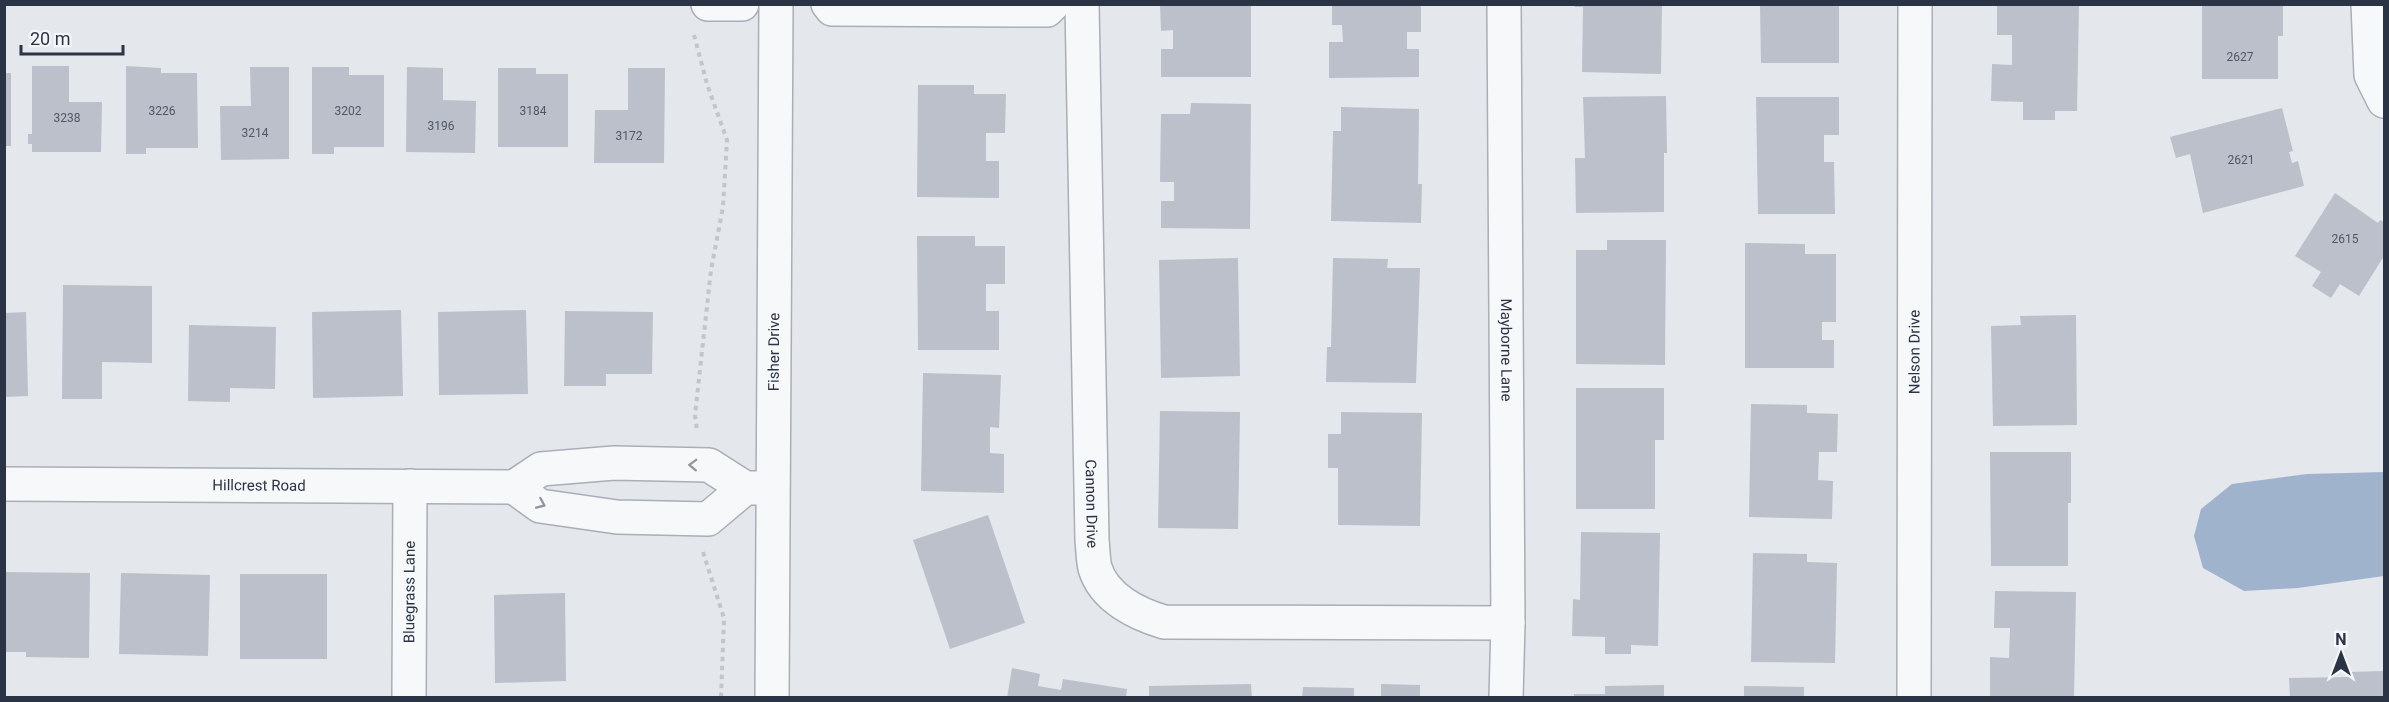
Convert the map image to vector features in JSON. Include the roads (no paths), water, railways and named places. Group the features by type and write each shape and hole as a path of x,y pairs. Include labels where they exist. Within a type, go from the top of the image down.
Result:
{"street":[{"path":"700,15 742,4"},
{"name":"Fisher Drive","path":"772,698 758,488 776,4"},
{"path":"828,4 832,9 1028,10 1047,10 1053,4"},
{"name":"Cannon Drive","path":"1082,4 1092,540 1096,569 1107,588 1122,602 1142,615 1164,622 1508,623"},
{"name":"Mayborne Lane","path":"1504,4 1508,623 1506,698"},
{"name":"Nelson Drive","path":"1914,698 1915,4"},
{"path":"2368,4 2371,75 2385,101"},
{"path":"614,463 709,465 758,488 708,519 617,517 540,506 514,487 541,469 614,463"},
{"name":"Hillcrest Road","path":"4,484 514,487"},
{"name":"Bluegrass Lane","path":"410,486 410,698"}],"water":[{"path":"2384,472 2384,576 2298,588 2244,591 2203,568 2194,536 2201,509 2232,484 2307,474"}]}
